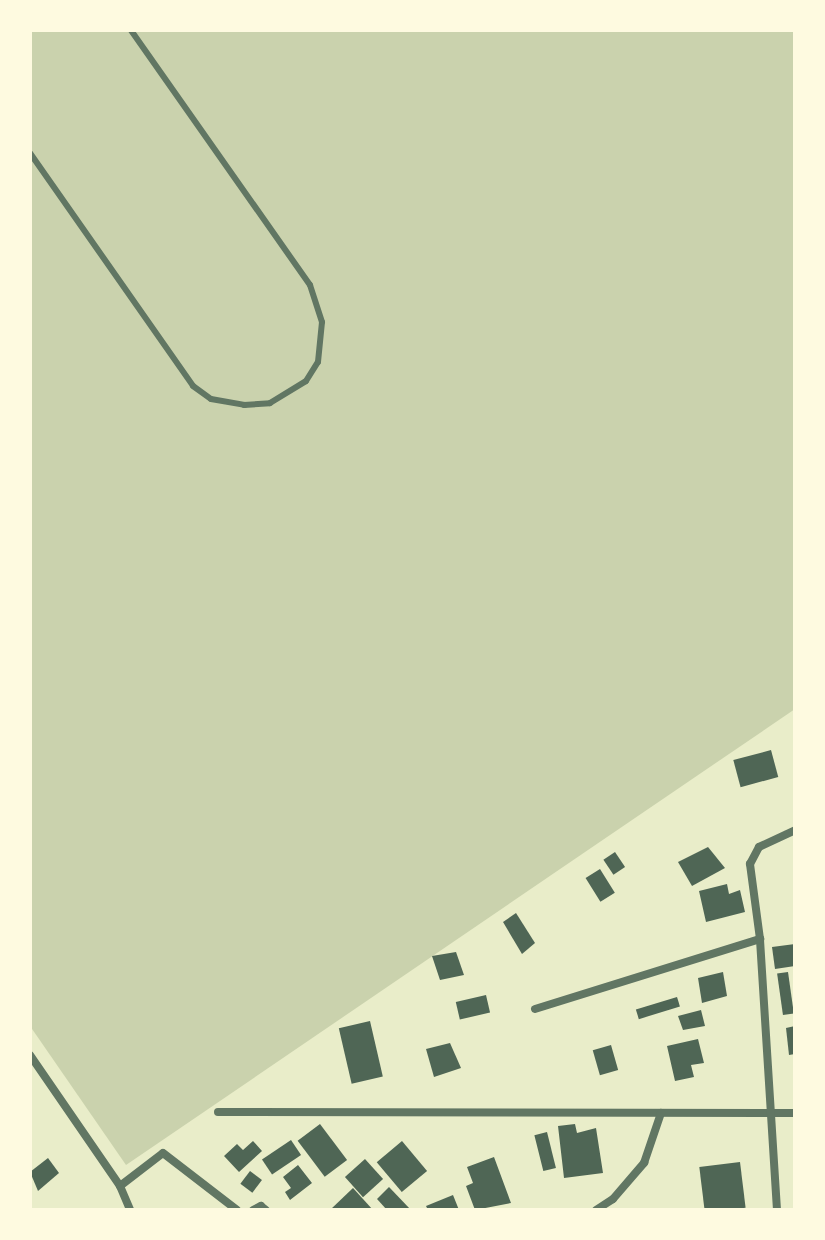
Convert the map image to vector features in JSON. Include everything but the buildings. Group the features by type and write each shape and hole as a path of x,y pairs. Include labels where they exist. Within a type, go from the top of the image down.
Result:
{"street":[{"path":"777,1210 760,939 750,864 759,847 795,830"},
{"path":"535,1009 760,939"},
{"path":"30,1055 120,1186 130,1210"},
{"path":"218,1112 795,1113"},
{"path":"596,1210 613,1199 644,1163 661,1113"},
{"path":"120,1186 163,1153 237,1210"},
{"path":"253,1210 261,1206 266,1210"}],"lane":[{"path":"30,153 193,386 211,399 244,405 270,403 306,381 318,362 322,322 310,285 131,30"}],"green space":[{"path":"30,30 795,30 795,709 126,1165 30,1026"}]}
